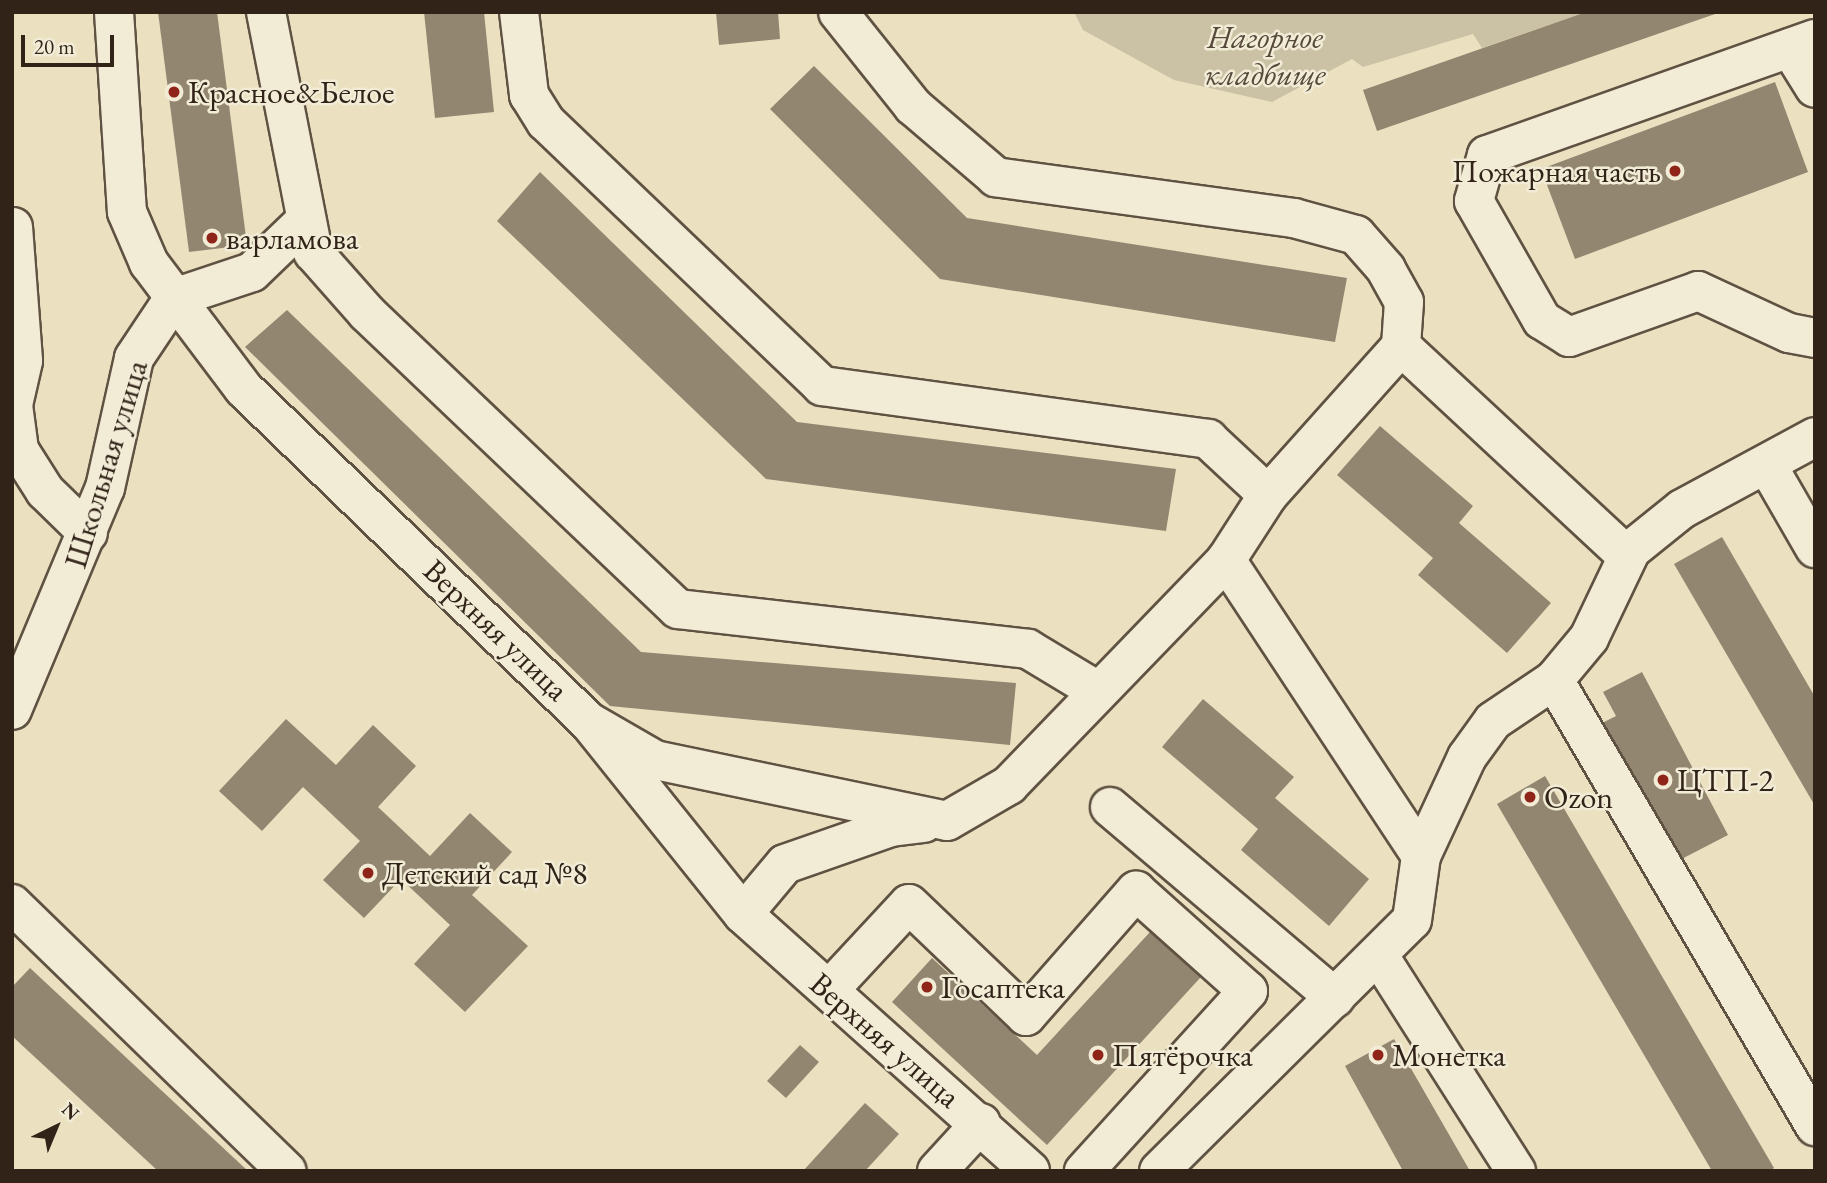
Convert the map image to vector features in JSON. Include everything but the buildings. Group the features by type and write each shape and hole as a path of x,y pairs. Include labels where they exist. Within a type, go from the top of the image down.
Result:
{"street":[{"name":"Верхняя улица","path":"114,12 127,212 174,298 244,389 589,722 743,914 981,1124 1030,1171"},
{"path":"266,12 313,252 368,313 678,609 1028,649 1096,690"},
{"path":"519,12 529,95 546,122 822,386 1208,439 1268,495"},
{"path":"743,914 785,864 891,827 947,821 1009,785 1096,690 1226,560 1268,495 1401,346 1404,302 1386,268 1356,235 1294,218 996,177 913,106 838,12"},
{"path":"1815,88 1802,43 1487,155 1474,201 1542,320 1569,337 1698,291 1789,333 1815,338"},
{"path":"174,298 253,272 305,221"},
{"path":"13,227 23,361 13,405 19,450 45,491 88,533"},
{"name":"Школьная улица","path":"12,710 88,533 134,358 174,298"},
{"path":"1401,346 1627,556"},
{"path":"1159,1171 1379,956 1412,920 1421,856 1450,789 1493,721 1554,680 1589,638 1627,556 1682,509 1815,437"},
{"path":"1767,465 1815,548"},
{"path":"1226,560 1387,800 1421,856"},
{"path":"1554,680 1815,1126"},
{"path":"589,722 655,760 947,821"},
{"path":"1387,800 1450,789"},
{"path":"1110,807 1335,998"},
{"path":"829,990 909,904 1026,1016 1136,891 1248,991 1084,1171"},
{"path":"12,904 287,1171"},
{"path":"1379,956 1516,1171"},
{"path":"937,1171 981,1124"}],"green space":[{"name":"Нагорное кладбище","path":"1074,12 1586,12 1482,48 1473,34 1363,67 1352,59 1272,102 1174,80 1083,30"}],"place":[{"name":"Красное&Белое","path":"174,92"},
{"name":"Пожарная часть","path":"1675,171"},
{"name":"варламова","path":"212,238"},
{"name":"ЦТП-2","path":"1663,780"},
{"name":"Ozon","path":"1530,797"},
{"name":"Детский сад №8","path":"368,873"},
{"name":"Госаптека","path":"927,987"},
{"name":"Пятёрочка","path":"1098,1055"},
{"name":"Монетка","path":"1378,1055"}]}
